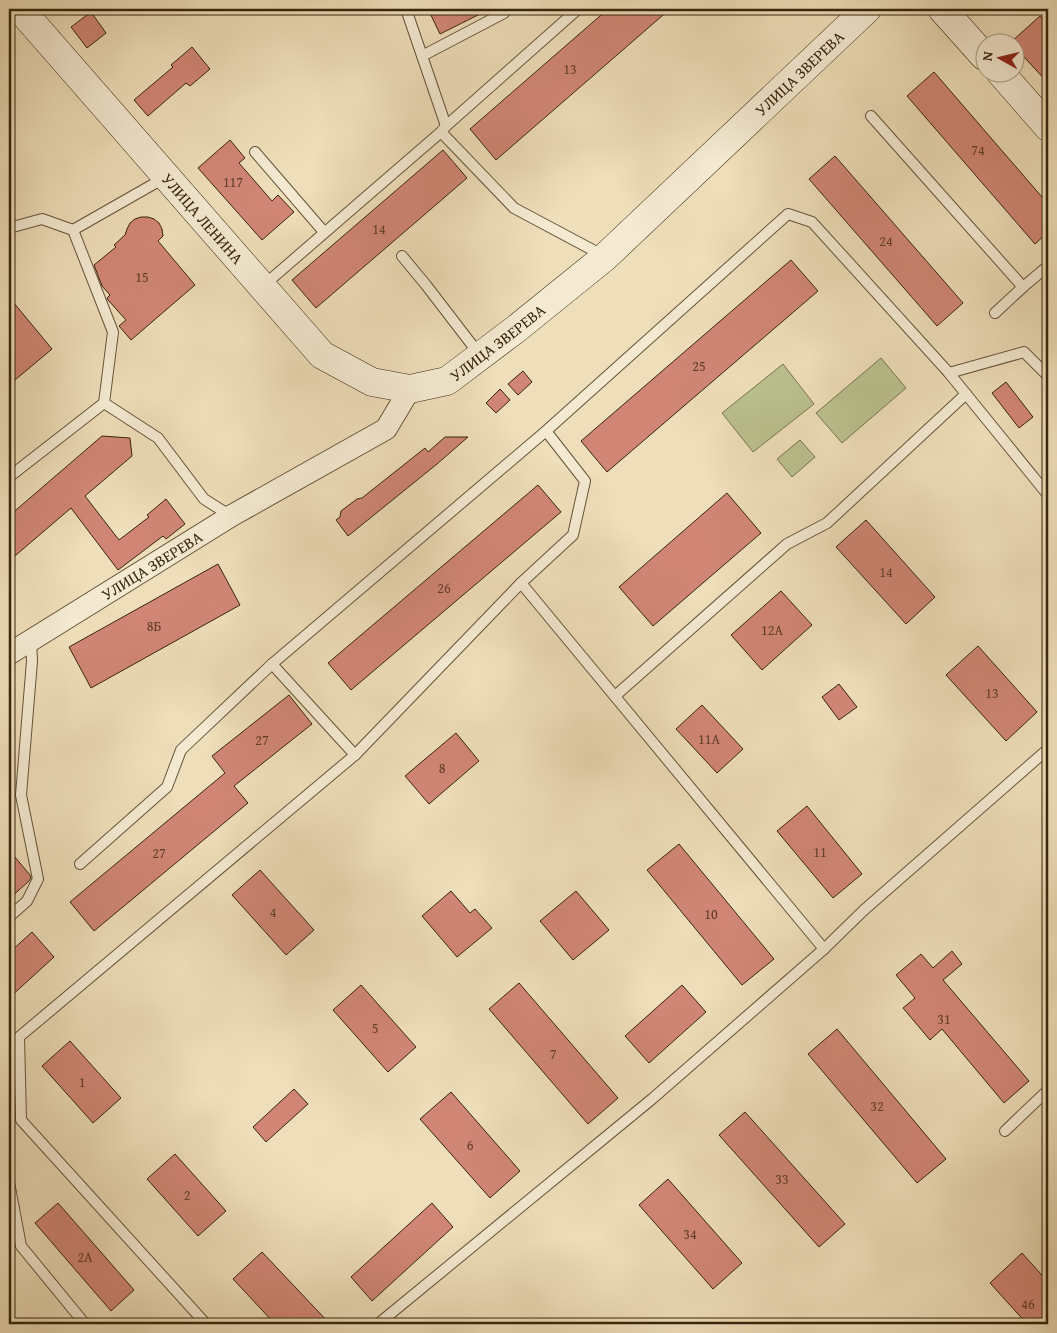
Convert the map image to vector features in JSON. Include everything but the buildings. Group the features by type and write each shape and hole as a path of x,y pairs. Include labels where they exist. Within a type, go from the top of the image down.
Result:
{"main road":[{"name":"УЛИЦА ЛЕНИНА","path":"20,9 322,355 372,382 410,389"},
{"name":"УЛИЦА ЗВЕРЕВА","path":"410,389 447,381 516,329 605,256 867,9"},
{"path":"942,9 974,45"},
{"path":"1009,82 1048,127"}],"street":[{"name":"УЛИЦА ЗВЕРЕВА","path":"9,654 232,516 386,429 410,389"}],"lane":[{"path":"406,9 443,129 514,208 605,256"},
{"path":"422,56 504,13 501,9"},
{"path":"262,286 578,9"},
{"path":"872,116 1023,287"},
{"path":"255,152 324,232"},
{"path":"73,230 166,176"},
{"path":"80,864 167,787 181,750 272,664 546,431 788,214 812,222 949,373 1048,495"},
{"path":"9,228 42,219 73,230 113,332 104,403 9,477"},
{"path":"402,256 480,355"},
{"path":"995,313 1048,266"},
{"path":"949,373 1024,352 1048,376"},
{"path":"615,696 787,544 827,523 966,394"},
{"path":"104,403 158,438 204,499 232,516"},
{"path":"206,1324 21,1120 20,1037 355,755 521,583 573,535 585,481 546,431"},
{"path":"521,583 824,949"},
{"path":"9,917 27,901 38,879 21,795 32,661 31,640"},
{"path":"272,664 355,755"},
{"path":"378,1324 652,1099 824,949 864,910 1048,749"},
{"path":"1005,1131 1048,1090"},
{"path":"9,1182 21,1246 85,1324"}],"green space":[{"path":"881,358 906,388 842,443 816,413"},
{"path":"783,364 814,404 753,452 722,413"},
{"path":"800,440 815,457 792,477 777,459"}]}
